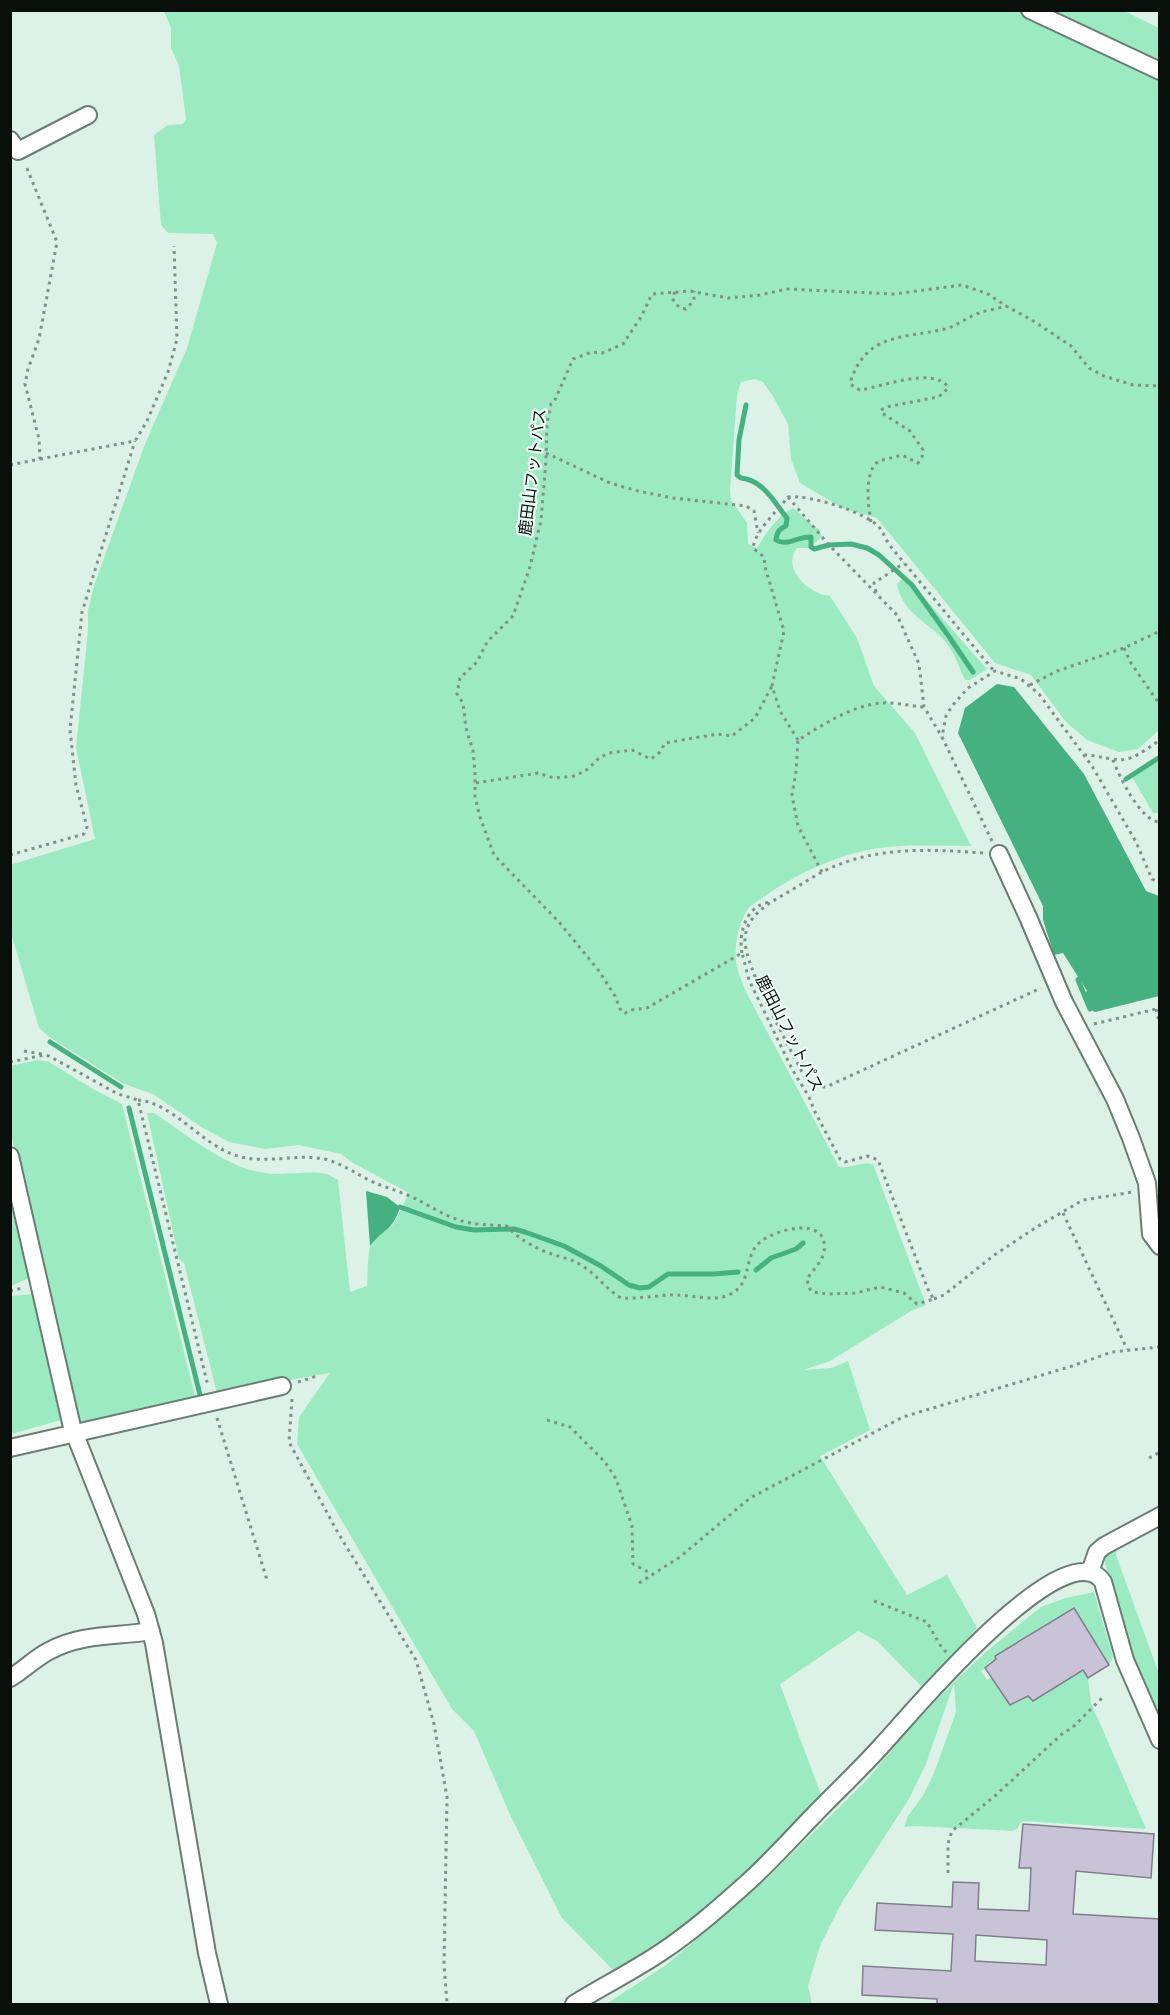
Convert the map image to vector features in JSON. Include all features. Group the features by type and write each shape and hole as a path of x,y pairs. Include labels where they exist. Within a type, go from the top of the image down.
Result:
{"street":[{"path":"1030,10 1160,71"},
{"path":"14,146 88,115"},
{"path":"1004,852 1034,905 1034,913 1028,916 1064,1002 1119,1109 1143,1169 1151,1234 1160,1246"},
{"path":"10,1156 74,1435 146,1614 151,1632 207,1953 219,2004"},
{"path":"10,1448 74,1435 212,1401 287,1390"},
{"path":"1090,1572 1097,1552 1104,1546 1160,1516"},
{"path":"574,2004 663,1951 749,1881 884,1744 957,1662 1007,1615 1067,1576 1090,1572 1103,1582 1125,1660 1160,1740"},
{"path":"10,1678 41,1656 62,1646 102,1635 151,1632"}],"path":[{"path":"14,146 57,242 39,339 28,369 26,384 39,439 40,459"},
{"path":"10,855 84,834 87,827 76,785 70,730 82,612 135,441 147,421 168,372 177,339 174,246"},
{"name":"鹿田山フットパス","path":"934,1299 929,1292 878,1160 868,1156 845,1162 840,1159 809,1096 792,1069 754,990 746,972 742,953 647,1008 625,1013 621,1011 615,996 599,970 559,922 494,855 475,797 473,751 466,728 463,703 457,694 460,678 477,662 487,642 513,616 530,567 541,520 547,423 551,404 554,402 573,358 592,352 602,353 623,344 641,317 652,294 694,291 728,298 760,295 787,289 894,294 962,285 988,294 1032,320 1071,346 1089,368 1104,376 1133,385 1160,386"},
{"path":"676,291 672,298 676,305 686,309 694,300 694,291"},
{"path":"871,522 868,503 869,484 874,465 879,461 902,455 918,463 923,450 910,431 886,416 881,410 886,407 938,397 948,387 938,379 914,378 860,390 850,383 854,369 862,356 877,346 898,337 948,329 980,312 1006,306"},
{"path":"10,465 135,441"},
{"path":"546,453 610,483 632,489 673,498 746,506 754,511 758,533"},
{"path":"476,783 538,773 554,778 575,776 588,770 599,758 609,753 632,750 651,759 660,752 665,743 717,734 732,736 755,718 772,686 784,631 764,557 753,548 754,540 788,497 798,495 833,503 878,526 904,563 995,671 1014,676 1030,685 1039,694 1084,755 1136,842 1152,879 1160,883"},
{"path":"788,497 829,545 897,615 919,664 924,707 1004,852 896,851 853,859 822,872 761,909 751,921 745,939 751,967 804,1076 808,1082 818,1087 826,1087 1055,981"},
{"path":"876,594 874,583 904,563"},
{"path":"1030,685 1057,670 1124,648 1160,631"},
{"path":"1124,648 1131,663 1160,705"},
{"path":"942,737 946,716 952,706 968,688 995,671"},
{"path":"772,686 780,711 798,740 792,795 798,826 822,872"},
{"path":"798,740 860,707 889,703 924,707"},
{"path":"1084,755 1125,760 1136,756 1160,740"},
{"path":"1113,760 1119,776 1146,816 1152,822 1160,822"},
{"path":"742,953 740,945 742,934 751,910 763,903 772,902"},
{"path":"1078,1028 1158,1009 1160,1026"},
{"path":"24,1050 50,1056 118,1094 146,1101 173,1115 209,1142 233,1155 253,1159 309,1157 339,1163 371,1181 413,1197 454,1218 466,1222 507,1226 516,1236 546,1252 566,1257 580,1264 621,1298 640,1299 657,1295 675,1295 717,1298 734,1292 743,1282 756,1245 771,1236 807,1227 816,1230 823,1237 822,1259 807,1279 809,1288 813,1292 856,1293 880,1287 904,1293 917,1304 944,1295 993,1256 1083,1200 1131,1192 1147,1194"},
{"path":"10,1062 44,1055"},
{"path":"138,1100 212,1401 267,1580"},
{"path":"1062,1212 1127,1349"},
{"path":"639,1583 680,1557 750,1498 903,1417 1112,1352 1160,1347"},
{"path":"287,1390 289,1442 338,1533 416,1660 434,1724 447,1797 444,1964 447,2004"},
{"path":"547,1420 570,1427 605,1462 616,1479 630,1518 633,1564 652,1574"},
{"path":"1149,1458 1160,1452"},
{"path":"874,1601 927,1622 940,1645 957,1662"},
{"path":"948,1873 948,1842 952,1831 996,1795 1063,1733 1072,1728 1103,1697"}],"shaded area":[{"path":"1122,10 1159,28 1159,730 1138,749 1119,752 1087,740 1066,722 1031,675 995,663 877,518 842,508 800,483 791,459 788,424 763,382 754,379 741,382 737,395 730,491 731,500 747,523 748,544 757,548 777,520 793,508 819,529 822,537 808,548 797,548 792,564 795,572 814,591 830,596 857,638 874,686 915,733 971,846 879,848 848,855 818,866 789,881 749,908 739,929 736,953 737,967 746,992 839,1167 873,1164 926,1305 911,1311 830,1361 803,1370 831,1368 848,1361 870,1430 820,1456 907,1595 947,1575 977,1628 923,1688 877,1641 858,1631 780,1684 821,1795 763,1854 701,1910 657,1945 614,1971 562,1918 511,1817 474,1731 452,1709 297,1444 299,1417 330,1373 217,1393 184,1263 179,1259 147,1113 154,1113 207,1149 250,1170 272,1174 320,1173 328,1174 338,1180 350,1292 367,1286 370,1247 394,1223 409,1193 353,1163 341,1154 299,1145 265,1149 229,1142 203,1128 153,1094 124,1084 51,1038 39,1028 11,933 10,865 95,839 76,748 88,631 88,610 95,583 145,444 187,348 217,243 213,234 168,233 161,225 154,135 168,125 183,124 186,119 179,66 171,48 171,28 164,11"},
{"path":"905,576 987,669 970,680 965,680 945,641 904,603 897,584"},
{"path":"997,684 1014,687 1084,774 1146,891 1159,896 1159,996 1095,1012 1090,1009 1085,993 1087,991 1063,953 1054,955 1043,920 1043,906 958,733 965,708"},
{"path":"1159,757 1160,813 1153,813 1131,775"},
{"path":"37,1060 49,1062 122,1104 196,1400 83,1427 78,1423 11,1134 10,1066"},
{"path":"10,1185 29,1278 11,1286 10,1286"},
{"path":"366,1191 387,1197 400,1207 391,1225 370,1246"},
{"path":"33,1294 61,1420 11,1434 11,1296"},
{"path":"1159,1524 1159,1528 1117,1549 1116,1555 1159,1674 1159,1721 1133,1659 1104,1559 1106,1554"},
{"path":"1094,1592 1113,1657 1109,1665 1074,1608 995,1656 996,1659 988,1663 990,1665 981,1671 987,1680 991,1678 1011,1705 1028,1696 1033,1701 1083,1670 1088,1678 1091,1703 1146,1829 1023,1821 1013,1831 904,1827 908,1816 924,1794 934,1773 956,1712 954,1683 926,1764 909,1799 841,1904 820,1946 808,1986 812,2004 606,2004 666,1965 760,1885 867,1780 910,1728 955,1681 987,1651 1041,1607 1066,1598"}],"building":[{"path":"1074,1608 1109,1665 1088,1678 1083,1670 1033,1701 1028,1696 1010,1705 985,1668 996,1659 995,1656"},
{"path":"1023,1824 1154,1834 1151,1878 1076,1871 1073,1914 1160,1919 1160,2004 937,2004 937,1999 862,1995 863,1966 951,1971 953,1934 875,1930 877,1903 952,1907 953,1882 979,1883 978,1909 1029,1911 1031,1868 1019,1868","holes":["976,1935 1047,1940 1046,1965 975,1961"]}],"waterway":[{"path":"746,405 739,440 737,475 762,487 787,518 786,526 779,531 776,540 788,542 811,537 811,547 814,549 829,545 851,544 867,548 879,555 912,585 973,672"},
{"path":"1126,779 1160,757"},
{"path":"1083,976 1078,980 1090,1009"},
{"path":"50,1042 121,1087"},
{"path":"129,1108 200,1395"},
{"path":"400,1207 456,1227 474,1230 514,1229 525,1232 564,1246 601,1266 629,1285 640,1288 649,1287 668,1274 738,1272"},
{"path":"1160,1217 1158,1225 1160,1227"},
{"path":"756,1270 771,1258 796,1249 803,1243"}]}
